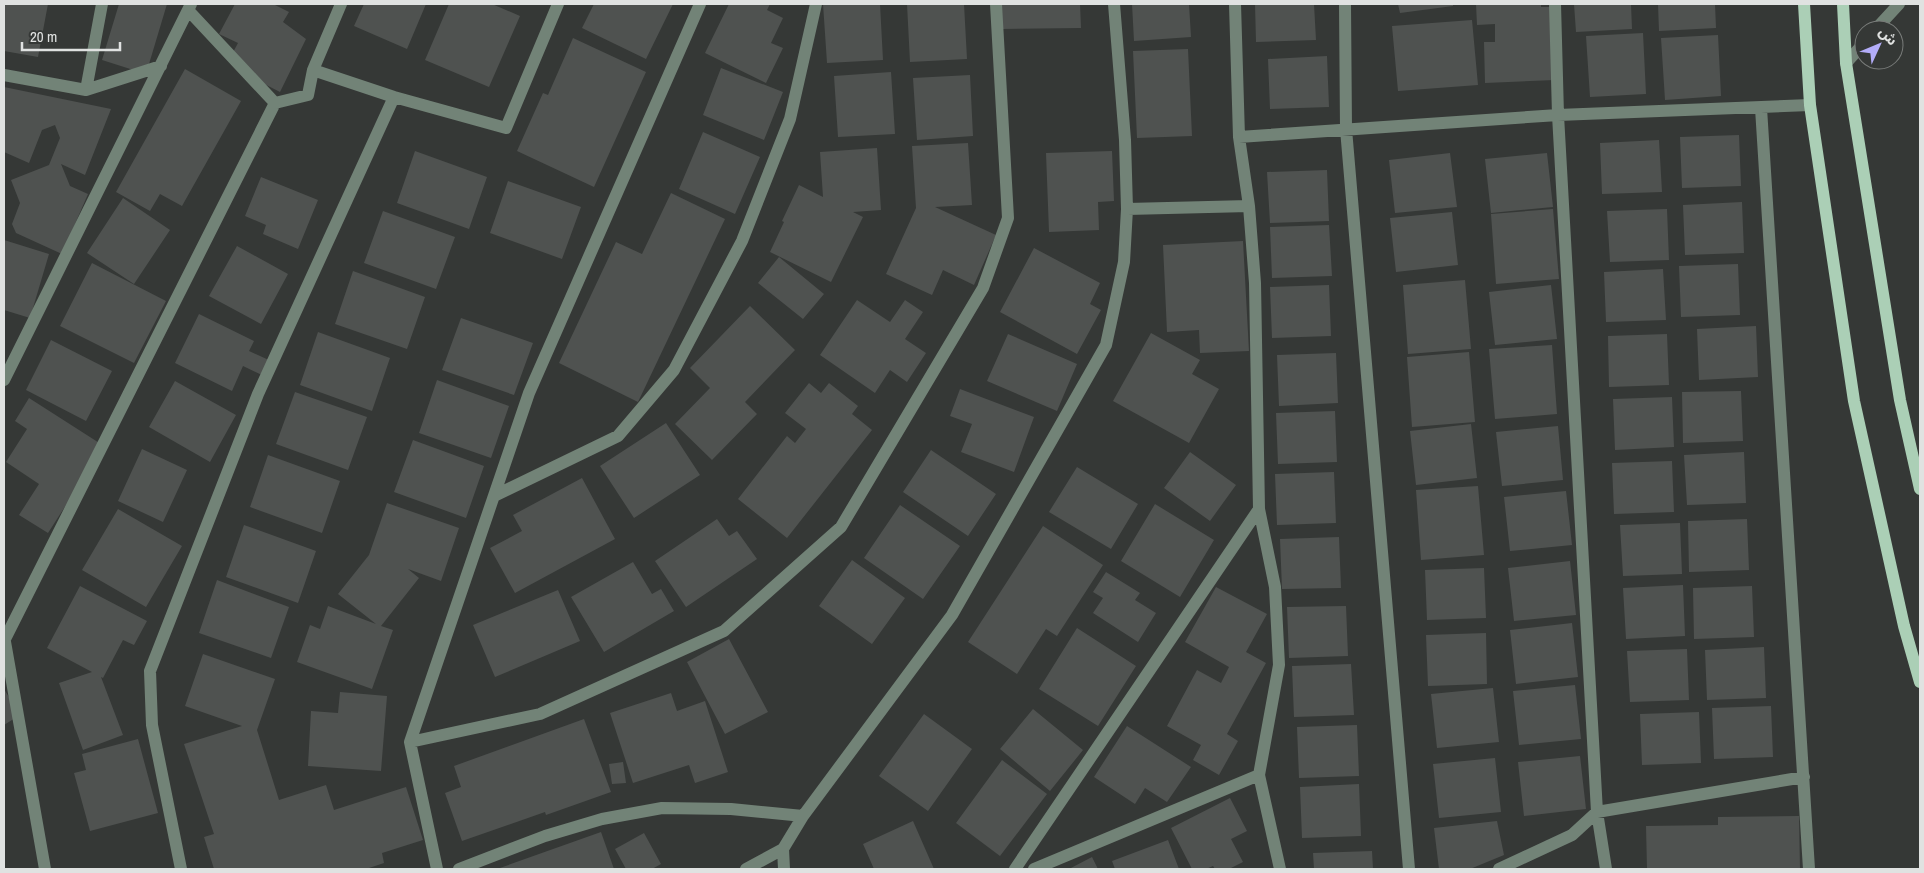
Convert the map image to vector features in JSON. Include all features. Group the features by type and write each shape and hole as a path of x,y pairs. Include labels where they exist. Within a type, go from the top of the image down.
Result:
{"main road":[{"path":"1804,4 1810,105 1854,401 1904,626 1920,682"},
{"path":"1843,4 1846,62 1900,400 1920,489"}],"street":[{"path":"86,90 102,4"},
{"path":"4,641 275,103 308,95 313,70 341,4"},
{"path":"313,70 394,97 506,128 558,4"},
{"path":"437,869 410,742 529,393 700,4"},
{"path":"494,496 618,436 674,370 742,241 790,119 816,4"},
{"path":"410,742 540,714 724,631 842,527 983,288 1008,218 996,4"},
{"path":"746,869 783,849 803,816 952,614 1106,345 1124,262 1127,209 1125,140 1114,4"},
{"path":"1235,4 1239,136 1249,206 1256,283 1258,510 1275,587 1279,666 1259,775 1280,869"},
{"path":"1346,4 1346,129 1410,869"},
{"path":"1555,4 1558,114 1597,812 1606,869"},
{"path":"1884,20 1899,4"},
{"path":"4,380 190,7 275,103"},
{"path":"1846,62 1854,54"},
{"path":"4,75 86,90 161,66"},
{"path":"182,869 152,725 150,671 258,394 394,97"},
{"path":"1239,136 1558,114 1810,105"},
{"path":"1761,108 1809,869"},
{"path":"1127,209 1249,206"},
{"path":"1015,869 1258,510"},
{"path":"4,636 45,869"},
{"path":"1034,869 1259,775"},
{"path":"1499,869 1572,835 1597,812 1804,777"},
{"path":"459,869 544,836 602,819 662,808 731,809 803,816"},
{"path":"783,849 784,869"}],"building":[{"path":"4,4 48,4 38,57 4,51"},
{"path":"119,4 167,4 146,74 102,60"},
{"path":"235,4 273,4 289,12 283,22 306,39 280,92 237,70 231,56 238,43 219,34"},
{"path":"364,4 426,4 407,49 354,26"},
{"path":"449,4 492,4 520,16 489,87 425,60"},
{"path":"594,4 673,4 646,59 582,28"},
{"path":"729,4 770,4 767,10 783,18 771,43 783,48 766,83 705,53"},
{"path":"823,4 880,4 883,60 827,63"},
{"path":"907,4 964,4 967,59 910,62"},
{"path":"1001,4 1080,4 1081,28 1002,29"},
{"path":"1132,4 1189,4 1191,37 1134,41"},
{"path":"1255,4 1314,4 1316,40 1256,42"},
{"path":"1398,4 1453,4 1453,6 1400,13"},
{"path":"1476,4 1541,4 1541,7 1553,7 1555,80 1485,83 1484,42 1495,42 1495,24 1477,25"},
{"path":"1574,4 1631,4 1632,29 1576,32"},
{"path":"1658,4 1715,4 1716,28 1659,31"},
{"path":"1472,20 1478,85 1398,91 1392,26"},
{"path":"1643,33 1646,94 1590,97 1586,36"},
{"path":"1718,35 1721,96 1665,100 1661,38"},
{"path":"573,38 646,72 594,187 517,151 543,93 548,95"},
{"path":"1188,49 1192,136 1137,138 1133,51"},
{"path":"1327,56 1329,107 1270,109 1268,59"},
{"path":"721,68 783,92 764,140 703,115"},
{"path":"185,69 241,101 182,206 160,194 150,211 116,192"},
{"path":"891,72 895,134 838,137 834,76"},
{"path":"970,75 973,136 917,140 913,78"},
{"path":"4,87 111,109 85,175 61,164 70,186 88,194 62,254 16,233 12,224 20,203 11,180 49,165 60,138 55,125 42,130 29,163 4,152"},
{"path":"703,132 760,157 735,214 679,189"},
{"path":"1739,135 1741,186 1682,188 1680,137"},
{"path":"1659,140 1662,192 1602,194 1600,143"},
{"path":"968,143 972,205 935,207 996,235 974,285 943,270 932,295 886,274 916,208 912,146"},
{"path":"877,148 881,210 853,212 863,217 831,282 770,252 799,185 823,197 820,152"},
{"path":"415,151 487,177 469,229 397,203"},
{"path":"1112,151 1114,201 1098,202 1099,230 1049,232 1046,153"},
{"path":"1450,153 1457,207 1395,213 1389,160"},
{"path":"1547,153 1553,207 1491,213 1485,159"},
{"path":"1327,170 1329,221 1270,223 1267,172"},
{"path":"261,177 318,200 298,249 263,234 266,225 245,216"},
{"path":"508,181 581,207 562,259 490,233"},
{"path":"671,193 725,219 638,402 559,363 616,242 642,254"},
{"path":"123,198 170,230 134,284 87,253"},
{"path":"1742,202 1744,253 1685,255 1683,205"},
{"path":"1553,209 1559,279 1496,284 1491,214"},
{"path":"1667,209 1669,260 1610,262 1607,211"},
{"path":"383,211 455,237 436,289 364,263"},
{"path":"1452,212 1458,265 1396,272 1390,218"},
{"path":"1329,225 1332,276 1272,278 1270,227"},
{"path":"4,240 49,254 30,318 4,310"},
{"path":"1243,241 1249,351 1200,353 1199,330 1167,332 1163,245"},
{"path":"237,246 288,274 261,324 209,296"},
{"path":"1034,248 1100,283 1090,304 1101,310 1077,354 1000,312"},
{"path":"779,257 824,294 803,319 758,283"},
{"path":"92,263 166,301 134,363 60,326"},
{"path":"1738,264 1740,315 1681,317 1679,266"},
{"path":"1663,269 1666,320 1606,322 1604,272"},
{"path":"353,271 425,297 407,349 335,324"},
{"path":"1465,280 1471,349 1408,354 1403,285"},
{"path":"1329,285 1331,336 1272,338 1270,287"},
{"path":"1551,285 1557,339 1495,345 1489,292"},
{"path":"857,300 890,322 905,300 923,312 905,339 926,353 907,382 890,370 875,393 820,355"},
{"path":"750,306 795,350 745,402 757,414 712,460 675,424 710,388 690,368"},
{"path":"199,314 254,341 249,351 271,361 264,376 243,366 232,391 175,363"},
{"path":"461,318 533,343 514,395 442,370"},
{"path":"1756,326 1758,377 1699,380 1697,329"},
{"path":"318,332 390,358 372,411 300,385"},
{"path":"1151,333 1200,360 1192,374 1219,389 1189,443 1113,401"},
{"path":"1008,334 1077,364 1057,411 987,381"},
{"path":"1667,334 1669,385 1609,387 1608,336"},
{"path":"51,340 112,371 86,421 26,390"},
{"path":"1552,345 1557,414 1495,419 1489,349"},
{"path":"1469,352 1475,422 1412,427 1407,357"},
{"path":"1336,353 1338,403 1279,406 1277,355"},
{"path":"437,380 509,406 491,458 419,433"},
{"path":"175,381 236,415 210,462 149,427"},
{"path":"809,383 821,393 829,383 858,406 852,414 872,430 787,538 738,499 787,436 795,443 806,429 785,413"},
{"path":"960,389 1034,417 1014,472 961,452 972,424 950,416"},
{"path":"1741,391 1743,441 1683,443 1682,392"},
{"path":"295,392 367,417 348,470 276,444"},
{"path":"1672,397 1674,447 1615,450 1613,399"},
{"path":"29,398 104,446 48,533 19,515 39,484 6,462 27,429 15,421"},
{"path":"1335,411 1337,462 1278,464 1276,413"},
{"path":"666,423 700,475 634,518 600,466"},
{"path":"1471,424 1477,478 1416,485 1410,431"},
{"path":"1558,426 1563,480 1502,486 1496,432"},
{"path":"413,440 484,466 466,518 394,492"},
{"path":"142,449 187,470 163,522 118,501"},
{"path":"931,450 996,494 968,536 903,492"},
{"path":"1190,452 1236,485 1210,521 1164,488"},
{"path":"1744,452 1746,503 1687,505 1684,455"},
{"path":"268,455 340,481 322,533 250,507"},
{"path":"1672,461 1674,512 1614,514 1612,463"},
{"path":"1077,467 1138,504 1111,549 1049,512"},
{"path":"1334,472 1336,523 1277,525 1275,474"},
{"path":"582,478 615,539 515,593 490,548 522,531 513,515"},
{"path":"1478,486 1484,555 1421,560 1416,490"},
{"path":"1566,491 1572,545 1510,551 1504,497"},
{"path":"387,503 459,528 441,581 408,569 419,578 381,626 393,630 372,689 297,662 310,625 320,629 328,606 376,624 338,594 369,555"},
{"path":"1155,504 1214,540 1180,597 1121,561"},
{"path":"900,505 960,546 923,599 864,558"},
{"path":"118,509 182,546 146,607 82,570"},
{"path":"717,519 729,536 737,531 757,559 686,607 655,561"},
{"path":"1747,519 1749,570 1689,572 1688,521"},
{"path":"1680,523 1682,574 1623,576 1620,525"},
{"path":"244,525 316,551 298,603 226,577"},
{"path":"1043,526 1103,565 1057,636 1046,629 1017,674 968,642"},
{"path":"1339,537 1341,588 1282,589 1280,539"},
{"path":"852,560 905,598 872,644 819,606"},
{"path":"1570,561 1576,615 1514,621 1508,568"},
{"path":"633,562 652,594 661,589 674,611 604,652 571,597"},
{"path":"1484,568 1486,618 1427,620 1425,570"},
{"path":"1106,572 1140,593 1135,600 1156,613 1138,642 1093,613 1103,598 1093,592"},
{"path":"217,580 289,607 271,658 199,633"},
{"path":"1683,585 1685,636 1626,639 1623,588"},
{"path":"80,586 147,621 134,645 123,640 103,678 101,677 123,735 83,750 59,683 92,672 47,648"},
{"path":"1752,586 1754,637 1694,639 1693,588"},
{"path":"1216,587 1267,614 1246,652 1266,663 1227,734 1238,741 1219,775 1193,760 1201,745 1167,726 1197,670 1221,683 1229,667 1185,642"},
{"path":"558,590 580,641 495,677 473,625"},
{"path":"1346,606 1348,656 1289,658 1287,607"},
{"path":"1572,623 1578,677 1516,684 1510,630"},
{"path":"1077,628 1136,666 1098,726 1039,689"},
{"path":"1486,633 1487,684 1428,686 1426,635"},
{"path":"729,639 768,712 725,734 687,662"},
{"path":"1764,647 1766,698 1707,700 1705,650"},
{"path":"1687,649 1689,700 1630,702 1627,651"},
{"path":"203,654 275,679 257,730 279,800 326,785 334,810 406,787 423,840 382,853 384,863 366,869 214,869 204,837 214,834 184,744 242,726 185,706"},
{"path":"1351,664 1354,715 1294,717 1292,666"},
{"path":"1575,685 1581,739 1519,745 1513,691"},
{"path":"1493,688 1499,742 1437,748 1431,694"},
{"path":"4,689 20,715 4,725"},
{"path":"340,692 387,696 381,771 308,766 311,711 338,713"},
{"path":"671,693 677,711 705,701 728,772 695,783 689,765 633,783 610,713"},
{"path":"1771,706 1773,757 1714,759 1712,708"},
{"path":"1033,709 1083,750 1050,791 1000,749"},
{"path":"1699,712 1701,763 1642,765 1640,714"},
{"path":"924,714 972,749 928,811 879,776"},
{"path":"584,719 611,792 546,815 545,812 462,841 445,793 461,787 454,766"},
{"path":"1357,725 1359,776 1299,778 1297,727"},
{"path":"1127,726 1191,767 1167,802 1145,788 1135,804 1094,777"},
{"path":"138,739 158,813 90,831 74,773 86,770 82,754"},
{"path":"1580,756 1586,809 1524,816 1518,762"},
{"path":"1495,758 1501,812 1439,818 1433,764"},
{"path":"1002,760 1047,794 1000,856 956,823"},
{"path":"623,762 626,783 612,784 609,764"},
{"path":"1359,784 1361,836 1302,838 1300,787"},
{"path":"1230,798 1247,831 1231,839 1243,862 1229,869 1215,869 1213,866 1206,869 1192,869 1171,828"},
{"path":"1799,816 1800,869 1647,869 1646,826 1718,825 1718,817"},
{"path":"913,821 934,869 874,869 863,844"},
{"path":"1497,821 1504,855 1470,869 1439,869 1434,828"},
{"path":"601,832 614,869 497,869"},
{"path":"644,833 661,864 652,869 626,869 615,849"},
{"path":"1168,840 1179,869 1115,869 1112,861"},
{"path":"1372,851 1373,869 1314,869 1313,853"},
{"path":"1092,857 1098,869 1069,869"}]}
